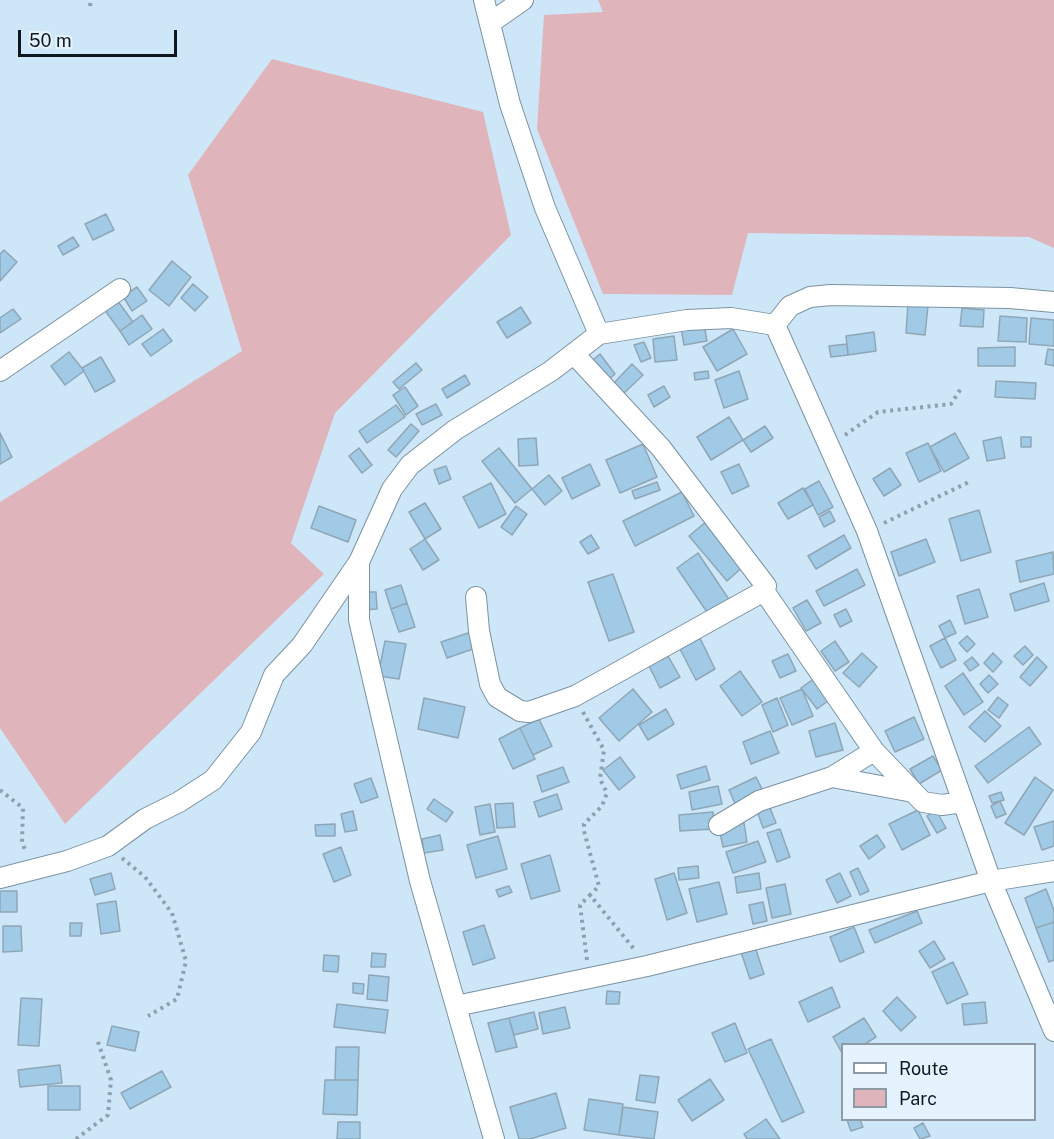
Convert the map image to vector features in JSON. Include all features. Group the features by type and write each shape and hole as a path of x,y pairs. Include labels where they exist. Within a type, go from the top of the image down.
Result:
{"street":[{"path":"484,0 510,104 545,208 599,334"},
{"path":"490,23 523,0"},
{"path":"0,371 120,289"},
{"path":"775,325 790,306 810,297 831,295 1010,298 1054,302"},
{"path":"0,878 67,861 108,846 145,819 179,802 213,780 251,732 274,675 308,638 359,562 392,489 410,465 455,429 574,354 599,334 629,327 709,319 731,318 775,325"},
{"path":"775,325 867,531 991,881 1054,1031"},
{"path":"476,597 479,631 490,684 498,697 520,711 529,712 575,696 764,591 766,583 661,448 574,354"},
{"path":"359,562 359,620 362,640 420,881 494,1139"},
{"path":"764,591 874,751 923,802 932,805 963,802"},
{"path":"719,825 759,801 832,777 874,751"},
{"path":"832,777 913,792"},
{"path":"456,1006 647,966 991,881 1054,871"}],"path":[{"path":"90,6 91,0"},
{"path":"829,446 878,412 951,404 962,387"},
{"path":"867,531 971,481"},
{"path":"575,696 604,750 600,779 607,793 606,800 588,818 584,831 599,886 582,900 580,905 587,961 593,978"},
{"path":"0,790 23,808 22,842 31,870"},
{"path":"108,846 145,877 172,913 186,961 177,999 148,1016"},
{"path":"590,895 647,966"},
{"path":"76,1139 108,1115 111,1080 97,1039"}],"green space":[{"path":"598,0 1054,0 1054,248 1029,237 748,233 732,295 603,294 537,129 544,15 603,12"},
{"path":"272,59 483,112 511,235 335,413 291,543 324,574 65,824 0,728 0,502 242,351 188,175"}],"building":[{"path":"106,214 114,230 93,240 85,224"},
{"path":"73,237 79,246 63,255 58,246"},
{"path":"4,250 17,262 0,281 0,254"},
{"path":"172,261 191,277 169,306 149,290"},
{"path":"193,284 208,297 195,311 181,298"},
{"path":"137,287 147,301 132,311 123,296"},
{"path":"117,300 133,322 120,331 104,309"},
{"path":"908,304 928,306 925,335 906,333"},
{"path":"521,307 531,323 507,338 497,322"},
{"path":"962,308 984,310 983,327 960,326"},
{"path":"13,309 21,319 0,333 0,318"},
{"path":"142,315 152,329 129,345 120,331"},
{"path":"1000,316 1027,318 1026,342 998,341"},
{"path":"1031,318 1054,320 1054,346 1029,344"},
{"path":"704,324 707,341 684,345 681,328"},
{"path":"163,329 172,341 151,356 142,344"},
{"path":"733,329 747,354 717,371 703,347"},
{"path":"874,332 876,351 848,355 846,336"},
{"path":"674,336 677,360 655,362 653,339"},
{"path":"644,342 651,358 641,362 634,345"},
{"path":"847,344 848,355 831,357 829,346"},
{"path":"1015,347 1015,366 978,366 978,348"},
{"path":"1048,349 1054,350 1054,366 1045,364"},
{"path":"69,352 84,371 65,385 51,366"},
{"path":"600,354 615,374 606,382 590,362"},
{"path":"101,357 115,381 95,392 82,368"},
{"path":"416,363 422,370 399,389 393,382"},
{"path":"632,364 643,375 623,394 613,384"},
{"path":"708,371 709,378 695,380 694,373"},
{"path":"739,371 748,399 724,408 715,380"},
{"path":"465,375 470,384 447,398 442,389"},
{"path":"996,381 1036,383 1035,399 995,397"},
{"path":"664,386 670,397 654,407 648,395"},
{"path":"405,387 418,406 406,415 393,395"},
{"path":"436,404 442,415 422,425 416,414"},
{"path":"396,405 405,417 367,443 359,431"},
{"path":"729,417 743,440 711,460 697,437"},
{"path":"411,424 419,431 396,457 388,450"},
{"path":"765,426 773,438 751,452 743,440"},
{"path":"0,433 12,457 0,464"},
{"path":"955,433 969,458 944,472 930,447"},
{"path":"1001,437 1005,458 987,461 983,441"},
{"path":"1021,437 1031,437 1031,447 1021,447"},
{"path":"536,438 538,465 519,466 518,439"},
{"path":"928,443 941,471 919,482 906,453"},
{"path":"643,444 657,477 620,493 606,460"},
{"path":"359,448 372,465 362,473 349,456"},
{"path":"499,448 532,489 515,503 482,461"},
{"path":"590,464 600,485 572,499 562,478"},
{"path":"739,464 749,486 732,494 721,472"},
{"path":"446,466 451,479 439,484 434,470"},
{"path":"890,468 901,485 884,496 873,479"},
{"path":"549,475 562,491 545,505 532,489"},
{"path":"819,481 833,507 818,515 805,489"},
{"path":"657,482 660,490 635,499 632,491"},
{"path":"491,483 506,514 479,528 463,497"},
{"path":"803,488 813,505 788,519 778,503"},
{"path":"682,492 694,516 635,546 623,521"},
{"path":"425,503 441,529 425,539 409,512"},
{"path":"319,506 356,520 348,542 311,528"},
{"path":"516,506 527,514 512,535 501,527"},
{"path":"979,510 991,552 961,561 949,519"},
{"path":"830,511 835,521 824,527 819,517"},
{"path":"707,521 745,565 727,581 689,536"},
{"path":"591,535 599,548 588,554 580,542"},
{"path":"844,535 851,548 816,569 808,556"},
{"path":"425,539 439,560 423,570 410,549"},
{"path":"926,539 935,562 899,576 891,552"},
{"path":"1053,552 1054,574 1020,582 1016,561"},
{"path":"698,553 730,601 709,615 677,568"},
{"path":"857,569 865,585 824,606 816,591"},
{"path":"613,574 634,632 609,641 588,582"},
{"path":"1044,583 1049,601 1015,611 1010,594"},
{"path":"401,585 407,603 391,609 385,590"},
{"path":"979,589 988,617 965,624 957,596"},
{"path":"363,592 376,592 377,609 364,610"},
{"path":"807,600 821,623 806,631 793,608"},
{"path":"407,603 415,627 399,632 391,609"},
{"path":"846,609 852,621 840,627 834,615"},
{"path":"950,620 956,633 945,638 939,626"},
{"path":"471,632 476,648 447,658 441,642"},
{"path":"967,636 975,644 967,652 959,643"},
{"path":"700,638 715,669 696,680 680,649"},
{"path":"945,638 956,660 941,668 930,646"},
{"path":"385,641 406,644 399,679 378,676"},
{"path":"835,641 849,662 835,671 821,651"},
{"path":"1025,646 1033,655 1023,665 1014,656"},
{"path":"862,653 877,667 859,687 843,673"},
{"path":"993,653 1002,662 993,672 984,663"},
{"path":"788,654 796,671 780,678 772,661"},
{"path":"668,656 680,677 660,688 649,666"},
{"path":"972,657 979,665 970,671 964,663"},
{"path":"1037,657 1047,667 1030,686 1020,677"},
{"path":"740,671 762,702 742,716 720,686"},
{"path":"963,673 983,702 964,715 945,686"},
{"path":"989,675 998,684 988,693 980,684"},
{"path":"816,677 832,698 817,709 801,688"},
{"path":"633,689 652,712 619,741 599,718"},
{"path":"802,689 813,716 792,725 780,698"},
{"path":"998,697 1008,705 999,718 988,710"},
{"path":"424,698 465,707 458,738 418,729"},
{"path":"777,698 788,725 773,732 762,705"},
{"path":"666,709 674,724 648,740 639,725"},
{"path":"985,711 1001,726 985,742 969,727"},
{"path":"914,717 924,739 895,752 885,731"},
{"path":"539,719 552,746 533,755 520,728"},
{"path":"835,723 843,750 816,757 809,731"},
{"path":"1029,727 1041,744 988,783 975,766"},
{"path":"520,728 535,759 513,769 499,739"},
{"path":"770,731 779,753 751,764 743,742"},
{"path":"933,756 942,770 919,784 910,769"},
{"path":"620,757 635,777 619,790 603,770"},
{"path":"706,766 710,780 681,789 677,775"},
{"path":"563,767 569,782 542,792 537,776"},
{"path":"756,777 765,795 737,808 729,790"},
{"path":"1035,777 1053,790 1024,835 1005,823"},
{"path":"371,778 378,797 361,803 354,784"},
{"path":"718,786 722,804 692,810 689,792"},
{"path":"1001,792 1004,800 992,803 989,796"},
{"path":"557,794 562,809 539,817 534,802"},
{"path":"434,799 453,812 446,822 427,809"},
{"path":"767,800 776,823 763,828 755,805"},
{"path":"1000,801 1006,814 996,818 991,806"},
{"path":"513,803 515,827 497,828 495,804"},
{"path":"490,804 495,832 480,835 475,807"},
{"path":"918,810 930,835 902,850 889,824"},
{"path":"936,810 946,828 937,833 927,816"},
{"path":"353,811 357,830 345,832 341,814"},
{"path":"713,812 714,829 680,831 679,815"},
{"path":"1054,821 1054,846 1042,850 1034,827"},
{"path":"744,823 747,842 723,847 719,828"},
{"path":"335,824 335,836 316,836 315,825"},
{"path":"780,829 790,857 777,862 767,833"},
{"path":"440,835 443,850 424,853 422,839"},
{"path":"877,835 885,847 869,859 860,846"},
{"path":"498,836 507,869 476,878 467,845"},
{"path":"758,841 766,862 733,873 726,852"},
{"path":"341,847 351,875 334,882 323,854"},
{"path":"550,855 560,891 531,899 521,864"},
{"path":"698,866 699,878 679,880 678,868"},
{"path":"858,868 869,891 860,895 850,872"},
{"path":"111,873 115,889 95,895 90,879"},
{"path":"674,873 687,913 667,920 655,879"},
{"path":"759,873 761,889 737,893 735,877"},
{"path":"840,873 851,896 837,903 826,880"},
{"path":"719,882 727,914 697,922 689,889"},
{"path":"785,884 791,914 772,918 766,888"},
{"path":"509,886 512,892 499,897 496,890"},
{"path":"1046,889 1054,910 1054,922 1036,928 1025,898"},
{"path":"0,891 17,891 17,912 0,912"},
{"path":"116,901 120,931 101,934 97,904"},
{"path":"763,902 767,921 753,924 749,905"},
{"path":"917,911 922,923 875,943 869,930"},
{"path":"1054,922 1054,960 1049,962 1036,928"},
{"path":"70,923 82,923 81,936 70,936"},
{"path":"484,925 495,958 473,965 463,932"},
{"path":"3,926 21,926 22,951 3,952"},
{"path":"854,927 864,952 840,962 830,937"},
{"path":"934,941 945,959 930,968 919,951"},
{"path":"754,944 764,974 750,979 740,949"},
{"path":"372,953 386,954 385,967 371,967"},
{"path":"324,955 339,956 338,972 323,971"},
{"path":"953,962 968,994 947,1004 932,972"},
{"path":"369,975 389,977 387,1001 367,999"},
{"path":"353,983 364,984 363,994 353,993"},
{"path":"832,987 840,1007 808,1022 799,1002"},
{"path":"607,991 620,992 619,1004 606,1004"},
{"path":"897,997 916,1017 901,1031 883,1011"},
{"path":"21,998 42,999 39,1046 18,1045"},
{"path":"985,1002 987,1023 964,1025 962,1004"},
{"path":"337,1004 388,1010 385,1033 334,1027"},
{"path":"565,1007 570,1028 543,1034 539,1013"},
{"path":"534,1012 538,1029 514,1035 509,1018"},
{"path":"509,1018 517,1047 496,1052 488,1023"},
{"path":"864,1018 876,1037 867,1043 841,1043 841,1051 833,1037"},
{"path":"735,1023 747,1053 725,1062 712,1033"},
{"path":"112,1026 139,1032 135,1051 107,1045"},
{"path":"771,1039 804,1112 782,1122 748,1049"},
{"path":"336,1047 359,1047 358,1080 335,1080"},
{"path":"60,1065 62,1083 20,1087 18,1070"},
{"path":"162,1071 171,1087 130,1109 121,1093"},
{"path":"640,1075 659,1077 655,1103 636,1100"},
{"path":"710,1079 724,1100 692,1121 678,1100"},
{"path":"325,1080 358,1080 357,1115 323,1114"},
{"path":"48,1086 80,1086 80,1110 48,1110"},
{"path":"556,1093 566,1128 530,1139 519,1139 510,1107"},
{"path":"589,1099 623,1104 619,1135 584,1130"},
{"path":"623,1107 658,1112 654,1139 619,1135"},
{"path":"766,1119 780,1139 747,1139 744,1134"},
{"path":"847,1121 860,1121 863,1127 851,1131"},
{"path":"338,1122 360,1122 360,1139 337,1139"},
{"path":"923,1123 930,1136 920,1139 914,1128"}]}
